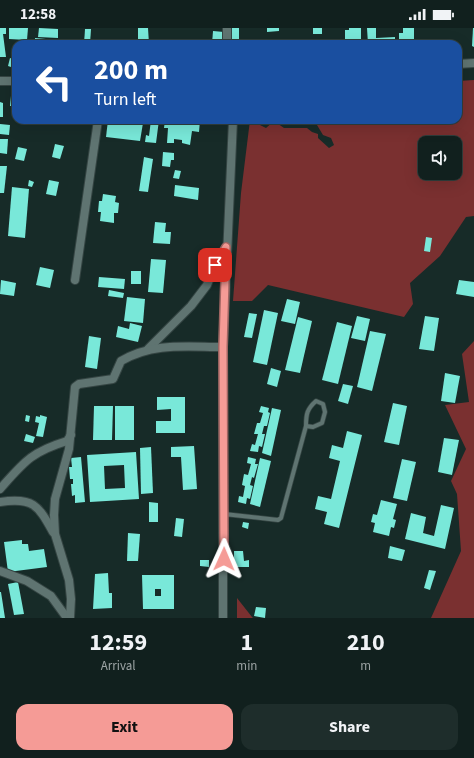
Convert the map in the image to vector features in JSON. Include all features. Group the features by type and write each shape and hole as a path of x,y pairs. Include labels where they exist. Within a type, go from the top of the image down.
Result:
{"street":[{"path":"227,28 228,40"},
{"path":"462,64 474,63"},
{"path":"0,81 12,81"},
{"path":"75,280 97,124"},
{"path":"223,618 223,347 226,247 232,166 233,124"},
{"path":"148,349 203,291 226,247"},
{"path":"55,534 55,499 65,467 71,434 74,390 77,385 109,381 115,376 121,361 148,349 159,346 223,347"},
{"path":"0,489 31,456 47,447 67,441 71,434"},
{"path":"0,502 21,500 35,505 42,512 55,534 69,580 71,599 69,618"},
{"path":"0,571 27,581 52,596 69,618"}],"lane":[{"path":"224,514 278,520 281,518 306,426 308,408 316,402 323,404 325,412 322,423 313,427 306,426"}],"shaded area":[{"path":"474,80 474,216 466,217 440,256 410,283 413,304 404,317 268,285 252,301 233,301 241,193 250,124 258,124 266,128 271,124 278,124 284,128 307,128 318,134 318,138 329,148 334,145 331,138 323,135 316,124 462,124 462,81"},
{"path":"474,341 474,618 431,618 461,551 457,494 451,481 466,449 445,405 469,402 462,354"},
{"path":"237,598 252,617 253,618 237,618"}],"building":[{"path":"0,28 6,28 6,34 3,34 6,57 0,57"},
{"path":"9,28 28,28 27,40 9,39"},
{"path":"39,28 58,29 58,38 38,37"},
{"path":"138,28 148,28 149,40 138,40"},
{"path":"229,28 239,28 239,40 229,40"},
{"path":"267,28 279,28 279,31 267,32"},
{"path":"313,28 322,28 322,34 313,34"},
{"path":"349,28 361,28 361,40 345,39 345,30 349,30"},
{"path":"367,28 376,28 376,38 395,37 395,40 368,40"},
{"path":"403,28 414,28 414,40 399,40 399,33 403,33"},
{"path":"474,28 474,47 472,46"},
{"path":"85,29 91,29 90,40 84,40"},
{"path":"213,31 224,32 223,40 212,40"},
{"path":"35,38 46,39 46,40 35,40"},
{"path":"10,58 12,59 12,67 8,66"},
{"path":"11,96 12,96 12,106 10,106"},
{"path":"0,102 3,103 3,117 0,117"},
{"path":"0,124 10,125 9,135 0,134"},
{"path":"108,124 143,124 140,141 106,137"},
{"path":"150,124 158,124 156,143 145,142 146,135 149,136"},
{"path":"164,124 200,124 199,132 192,131 190,145 182,143 182,140 174,139 174,143 167,143 168,128 164,128"},
{"path":"0,139 8,139 7,154 0,153"},
{"path":"55,144 64,146 60,159 52,157"},
{"path":"18,147 27,149 24,161 15,159"},
{"path":"163,152 174,153 174,160 171,160 170,167 162,166"},
{"path":"144,157 153,159 148,192 139,191"},
{"path":"0,166 7,166 4,193 0,193"},
{"path":"175,170 181,171 179,179 173,178"},
{"path":"29,180 34,182 32,187 28,186"},
{"path":"49,180 59,182 56,196 46,194"},
{"path":"175,185 199,188 198,200 174,196"},
{"path":"12,187 29,189 25,238 8,236"},
{"path":"103,194 116,196 115,202 119,203 118,213 114,213 114,223 100,221 101,212 98,212 99,201 102,201"},
{"path":"155,222 166,223 165,232 171,232 170,244 153,243"},
{"path":"426,237 432,238 430,252 424,251"},
{"path":"151,259 166,260 163,293 148,292"},
{"path":"40,267 54,270 50,288 36,285"},
{"path":"131,271 141,271 141,284 131,284"},
{"path":"99,277 125,279 124,289 98,287"},
{"path":"1,280 16,283 14,296 0,294"},
{"path":"459,280 474,282 474,297 456,294"},
{"path":"109,290 124,293 123,298 108,296"},
{"path":"127,297 145,299 143,323 124,321"},
{"path":"287,299 300,302 295,324 281,321"},
{"path":"264,310 278,313 267,365 253,362"},
{"path":"249,313 257,314 252,338 244,337"},
{"path":"357,316 370,319 365,341 351,338"},
{"path":"425,316 439,318 434,351 419,349"},
{"path":"298,317 312,321 300,373 285,370"},
{"path":"337,322 352,326 338,384 322,380"},
{"path":"130,323 142,326 138,342 116,337 118,326 129,329"},
{"path":"370,331 386,334 372,391 357,387"},
{"path":"89,336 101,338 97,369 85,367"},
{"path":"271,368 281,371 277,387 267,384"},
{"path":"445,373 460,376 455,403 441,401"},
{"path":"343,384 353,386 348,404 338,401"},
{"path":"157,397 185,397 185,433 156,433 156,421 171,421 171,409 157,410"},
{"path":"393,403 407,406 399,445 384,442"},
{"path":"94,406 113,406 112,440 93,440"},
{"path":"115,406 134,406 134,440 115,440"},
{"path":"261,406 269,408 268,412 270,413 267,426 264,426 262,434 265,434 262,447 259,446 258,452 250,451 252,444 255,445 258,434 254,434 257,423 260,423 263,413 259,412"},
{"path":"272,408 281,410 271,456 262,453"},
{"path":"26,415 30,416 29,422 25,421"},
{"path":"40,415 47,417 43,437 36,436 39,423 35,422 36,416 40,417"},
{"path":"347,431 362,435 339,528 324,524 327,512 315,509 318,496 331,499 340,461 329,458 332,445 343,448"},
{"path":"26,434 35,437 33,443 24,441"},
{"path":"444,438 459,440 452,475 438,472"},
{"path":"194,446 197,489 183,490 181,457 171,457 171,447"},
{"path":"151,447 153,493 141,494 140,448"},
{"path":"136,452 139,499 90,502 87,455","holes":["124,465 125,488 105,489 104,466"]},
{"path":"81,457 85,502 75,503 75,495 72,496 71,484 73,484 73,479 70,479 69,467 72,467 71,458"},
{"path":"248,457 256,459 255,464 258,464 254,478 252,477 250,485 253,486 250,499 247,498 246,504 238,502 239,496 243,497 245,486 242,485 244,474 248,475 251,464 247,463"},
{"path":"260,458 271,461 260,507 250,504"},
{"path":"402,459 416,462 407,501 393,498"},
{"path":"381,500 397,504 393,519 396,520 394,528 391,527 389,536 373,532 375,523 371,522 373,514 377,515"},
{"path":"149,502 158,503 158,522 149,522"},
{"path":"441,505 454,508 445,549 405,539 411,513 426,517 423,533 434,536"},
{"path":"176,518 184,519 182,537 174,536"},
{"path":"243,522 249,523 248,529 242,527"},
{"path":"128,533 140,534 138,561 127,561"},
{"path":"22,540 22,544 28,544 29,551 44,549 47,567 8,572 4,542"},
{"path":"390,546 405,550 402,561 388,558"},
{"path":"234,551 243,551 244,561 249,560 249,567 234,567"},
{"path":"200,560 209,560 209,567 200,566"},
{"path":"429,570 436,571 430,590 424,588"},
{"path":"108,573 109,593 112,593 112,608 93,609 95,574"},
{"path":"142,575 174,575 174,609 143,609","holes":["155,589 161,589 161,596 155,596"]},
{"path":"18,582 24,614 14,615 8,584"},
{"path":"1,592 5,618 0,618"},
{"path":"256,607 266,608 265,618 254,616"}],"route":[{"path":"215,265 226,247 223,347 224,559"}]}
